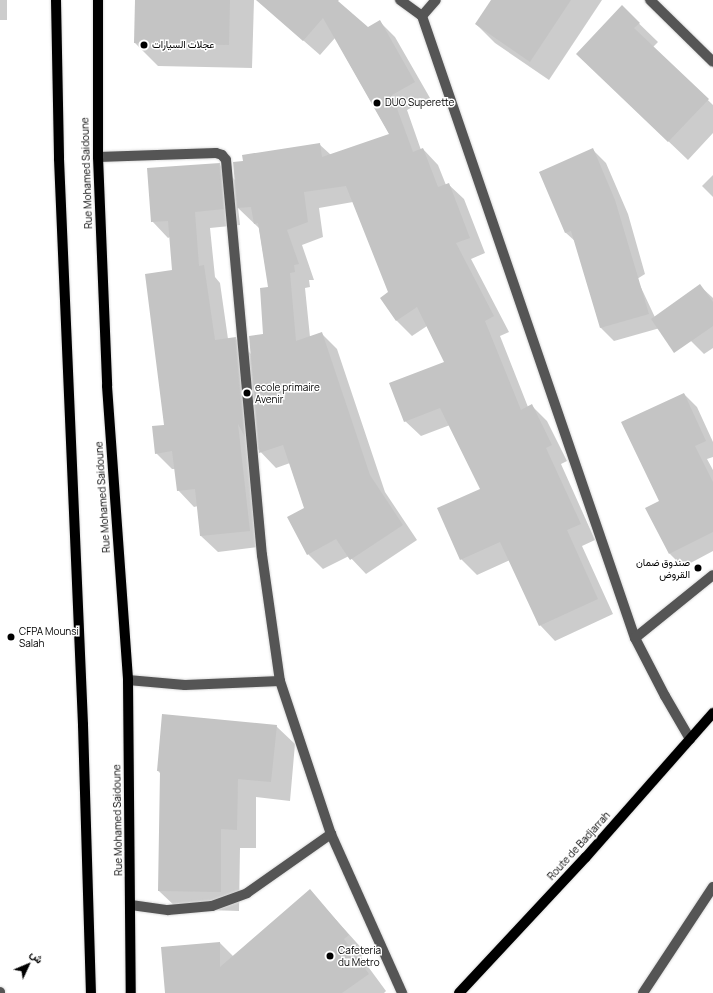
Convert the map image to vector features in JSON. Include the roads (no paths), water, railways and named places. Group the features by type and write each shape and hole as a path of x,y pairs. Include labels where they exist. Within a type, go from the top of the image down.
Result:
{"main road":[{"path":"56,0 59,159 83,724 91,993"},
{"name":"Rue Mohamed Saidoune","path":"98,0 98,157 107,386 128,680 131,993"},
{"name":"Route de Badjarrah","path":"465,991 713,713"}],"street":[{"path":"400,0 422,16 635,638 665,696 690,739"},
{"path":"422,16 436,0"},
{"path":"650,0 713,62"},
{"path":"98,157 216,153 222,155 226,160 262,555 280,681 331,834 402,993"},
{"path":"635,638 713,575"},
{"path":"128,680 185,685 280,681"},
{"path":"131,905 168,910 212,906 247,893 331,834"},
{"path":"643,993 713,887"}],"place":[{"name":"عجلات السيارات","path":"144,45"},
{"name":"DUO Superette","path":"377,103"},
{"name":"ecole primaire Avenir","path":"247,393"},
{"name":"صندوق ضمان القروض","path":"698,568"},
{"name":"CFPA Mounsi Salah","path":"11,637"},
{"name":"Cafeteria du Metro","path":"330,956"}]}
